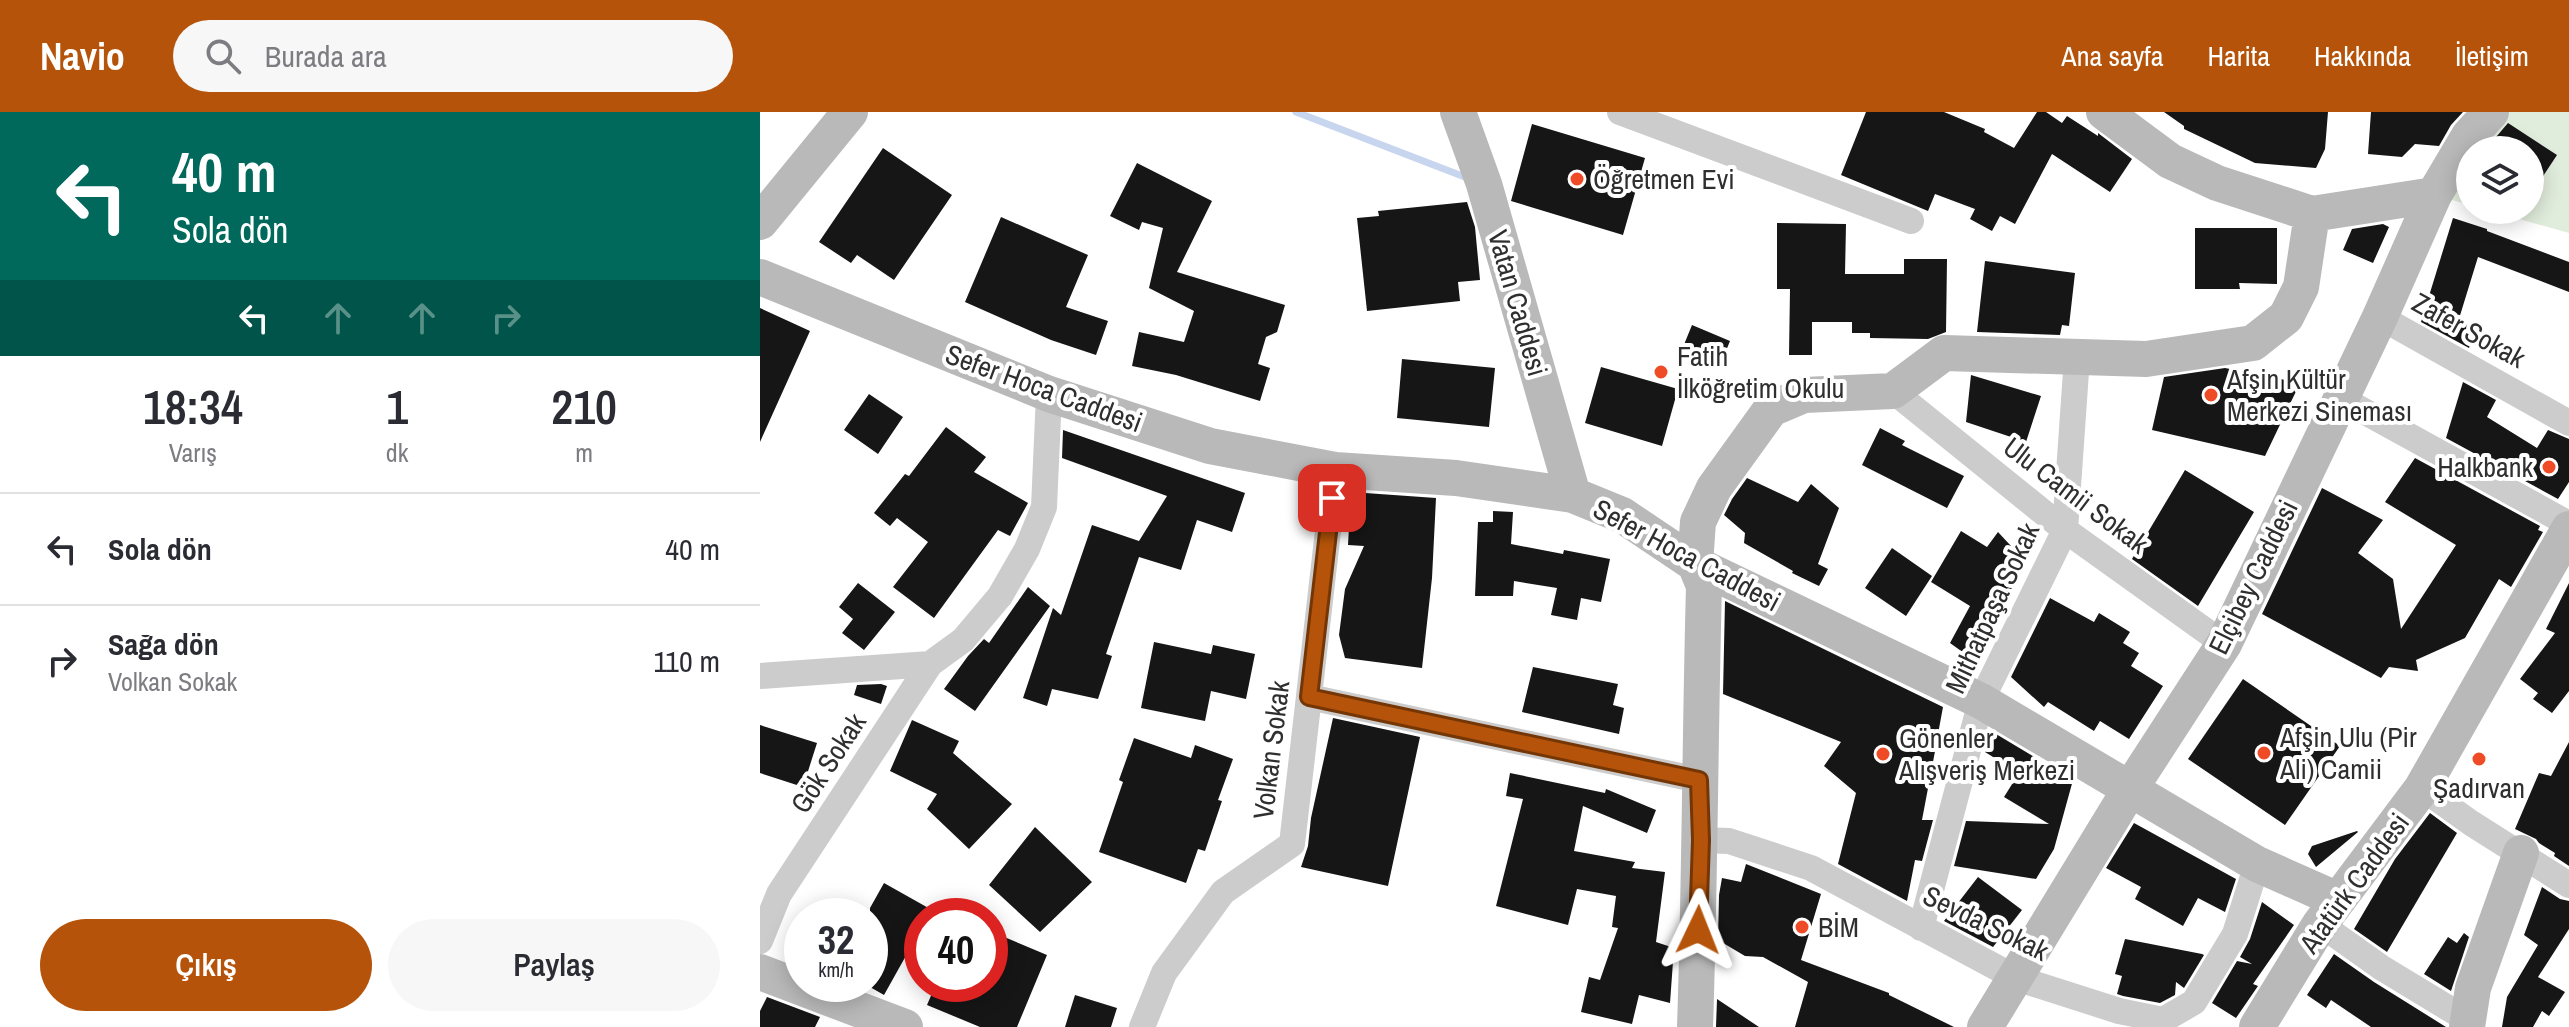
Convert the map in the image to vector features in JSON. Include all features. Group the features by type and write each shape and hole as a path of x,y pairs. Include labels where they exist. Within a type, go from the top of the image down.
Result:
{"street":[{"path":"760,222 850,112"},
{"name":"Vatan Caddesi","path":"1458,112 1484,184 1573,495"},
{"path":"1620,112 1911,221"},
{"path":"2104,112 2170,161 2217,183 2312,214 2434,195"},
{"name":"Elçibey Caddesi","path":"1985,1027 2130,789 2224,644 2380,317 2434,195 2469,136 2491,112"},
{"path":"1695,1027 1704,586 1695,564 1698,522 1714,488 1771,409 1804,395 1893,391 1944,353 2146,359 2253,343 2286,317 2301,287 2312,214"},
{"name":"Sefer Hoca Caddesi","path":"760,277 1049,394 1210,446 1335,470 1456,478 1573,495 1622,515 1695,564 1981,701 2257,864 2329,912"},
{"name":"Zafer Sokak","path":"2380,317 2569,423"},
{"name":"Mithatpaşa Sokak","path":"1921,928 1981,701 2065,530 2077,357"},
{"name":"Ulu Camii Sokak","path":"1893,391 2065,530 2224,644"},
{"name":"Gök Sokak","path":"760,941 779,894 930,664 963,640 1000,596 1027,549 1044,507 1049,394"},
{"path":"2340,398 2569,527"},
{"name":"Volkan Sokak","path":"1142,1027 1164,973 1223,892 1292,844 1335,470"},
{"name":"Atatürk Caddesi","path":"2257,1027 2329,912 2422,788 2569,527"},
{"name":"Gök Sokak","path":"760,676 930,664"},
{"path":"1309,697 1699,780"},
{"path":"2422,788 2569,885"},
{"name":"Sevda Sokak","path":"1701,840 1729,841 1811,868 2016,978 2119,1011 2163,1020 2194,1002 2235,934 2257,864"},
{"path":"2329,912 2382,968 2468,1023 2473,988 2521,853"},
{"path":"760,972 905,1027"}],"green space":[{"path":"2491,112 2569,112 2569,233 2537,224 2544,224 2544,136 2475,136"},
{"path":"2456,163 2456,201 2434,195"}],"building":[{"path":"1866,112 1944,112 1985,129 1984,132 2014,148 2037,112 2046,112 2062,123 2067,116 2098,136 2098,133 2132,159 2110,192 2052,154 2015,224 2000,216 1992,231 1970,219 1975,209 1935,194 1928,211 1841,175"},
{"path":"2164,112 2328,112 2325,149 2316,168 2255,163 2184,129"},
{"path":"2371,112 2463,112 2439,146 2415,144 2402,157 2368,154"},
{"path":"2508,123 2528,136 2497,136"},
{"name":"Öğretmen Evi","path":"1532,124 1645,158 1623,235 1511,201"},
{"path":"2544,147 2557,155 2544,175"},
{"path":"883,148 952,195 894,280 857,255 851,263 819,242"},
{"path":"1137,163 1212,201 1177,272 1285,305 1277,332 1266,337 1258,364 1270,368 1260,401 1176,375 1132,366 1139,332 1184,342 1194,311 1149,288 1163,228 1142,222 1139,230 1110,216"},
{"path":"1467,202 1475,227 1480,280 1458,282 1460,301 1367,311 1357,218 1379,216 1378,211"},
{"path":"1001,217 1088,255 1066,307 1108,321 1096,355 1051,340 965,302"},
{"path":"2453,218 2456,224 2472,224 2487,229 2569,262 2569,292 2478,257 2458,322 2476,327 2469,348 2421,322"},
{"path":"1777,223 1846,224 1845,274 1904,274 1904,259 1947,259 1946,332 1928,339 1870,338 1870,333 1852,333 1852,322 1812,322 1812,355 1789,355 1790,289 1777,289"},
{"path":"2383,224 2389,227 2373,263 2343,250 2352,229"},
{"path":"2195,228 2277,228 2277,284 2239,283 2240,289 2195,289"},
{"path":"1985,261 2075,273 2069,326 2062,325 2060,335 1977,332"},
{"path":"760,308 810,331 760,442"},
{"path":"1692,325 1730,341 1719,368 1681,352"},
{"path":"1402,359 1495,368 1489,427 1397,418"},
{"path":"1601,367 1678,389 1662,446 1585,423"},
{"path":"2225,368 2300,383 2265,456 2152,430 2164,377"},
{"path":"1971,375 2041,396 2026,442 1966,422"},
{"path":"2463,382 2496,400 2487,417 2537,448 2548,430 2569,439 2569,482 2558,499 2446,438"},
{"path":"869,394 903,417 878,454 844,430"},
{"path":"946,427 986,457 974,472 1028,503 1010,536 998,530 934,618 893,587 928,542 897,518 890,526 874,513 905,474 909,476"},
{"path":"1880,428 1905,441 1902,445 1964,476 1947,508 1862,465"},
{"path":"1063,430 1245,493 1232,532 1197,520 1181,570 1139,557 1106,654 1112,656 1098,699 1052,689 1047,706 1023,698 1053,608 1061,615 1092,525 1139,541 1167,496 1062,458"},
{"path":"2415,458 2540,526 2538,530 2543,532 2511,587 2499,579 2465,638 2416,660 2418,671 2389,667 2381,678 2262,614 2322,488 2383,520 2358,553 2393,579 2401,629 2456,545 2385,502"},
{"path":"2185,470 2254,512 2198,606 2132,559"},
{"path":"1747,478 1798,502 1811,484 1839,508 1818,564 1828,569 1819,586 1744,543 1745,533 1724,515"},
{"path":"1351,492 1436,498 1432,578 1422,668 1345,658 1339,635 1345,589 1364,546 1348,545"},
{"path":"1493,511 1513,512 1511,544 1610,559 1601,602 1581,598 1577,620 1551,615 1557,588 1514,581 1513,596 1475,596 1478,522 1493,522"},
{"path":"1961,531 1987,547 1998,532 2011,546 2032,548 1975,661 1950,643 1970,606 1931,582"},
{"path":"1892,548 1932,576 1906,616 1865,588"},
{"path":"858,583 895,612 864,650 842,633 853,619 839,607"},
{"path":"2569,583 2569,691 2552,713 2533,699 2538,693 2520,679 2555,633 2546,629"},
{"path":"1028,587 1050,606 975,711 944,689 984,639 989,643"},
{"path":"2050,598 2094,622 2099,613 2130,632 2123,643 2139,653 2131,666 2163,686 2129,739 2100,721 2094,731 2048,702 2044,707 2011,677"},
{"name":"Gönenler Alışveriş Merkezi","path":"1725,601 1943,707 1933,744 1936,746 1922,820 1933,820 1922,861 1915,860 1907,901 1838,864 1856,793 1824,766 1841,742 1723,694"},
{"path":"1154,642 1211,654 1213,645 1255,654 1246,699 1211,691 1205,721 1141,708"},
{"path":"1533,667 1618,684 1613,705 1624,708 1619,734 1522,712"},
{"name":"Afşin Ulu (Pir Ali) Camii","path":"2243,679 2340,746 2285,825 2188,759"},
{"path":"857,685 887,686 881,704 854,695"},
{"path":"1333,718 1420,737 1388,886 1301,867 1308,846 1311,818"},
{"path":"912,720 959,741 953,753 1012,804 969,849 927,809 937,794 890,771"},
{"path":"760,725 817,743 803,787 760,773"},
{"path":"1996,734 2073,780 2054,849 2036,879 1954,866 1966,821 2049,824 2004,797 2019,773 1985,752"},
{"path":"1134,738 1191,758 1195,745 1233,759 1218,800 1222,801 1205,851 1198,849 1186,883 1099,852"},
{"path":"2569,742 2569,866 2536,839 2515,829 2539,773 2551,776"},
{"path":"1510,773 1605,793 1606,789 1656,810 1647,833 1583,806 1574,851 1635,862 1632,868 1665,872 1656,942 1674,948 1670,1003 1639,995 1632,1024 1581,1012 1589,977 1600,980 1618,928 1612,927 1616,896 1577,889 1568,925 1496,906 1523,799 1506,796"},
{"path":"2430,813 2457,833 2387,952 2354,929 2395,859"},
{"path":"2134,823 2236,879 2225,912 2198,898 2183,926 2135,899 2141,887 2106,868"},
{"path":"1035,827 1092,882 1040,932 1008,903 1008,898 1003,898 989,885"},
{"path":"2357,831 2316,867 2308,854 2312,846"},
{"path":"1746,864 1821,894 1801,960 1889,993 1954,1027 1795,1027 1808,982 1763,957 1745,956 1718,940 1722,878 1741,882"},
{"path":"1978,877 2022,910 1993,947 1944,921"},
{"path":"884,883 911,898 904,898 904,959 888,988 888,898 876,898"},
{"path":"2542,887 2569,901 2569,929 2538,977 2565,992 2549,1016 2542,1011 2533,1027 2502,1027 2507,997 2538,945 2524,935"},
{"path":"2262,902 2294,925 2253,984 2258,986 2236,1018 2212,1003 2237,961 2252,964 2240,957 2250,939"},
{"path":"2464,933 2469,937 2451,991 2424,974 2448,937 2457,943"},
{"path":"1008,939 1047,955 1017,1027 980,1027 927,1005 928,1002 1008,1002"},
{"path":"2125,939 2204,955 2184,988 2176,982 2175,995 2160,1003 2123,996 2117,994 2122,976 2115,974"},
{"path":"2334,954 2446,1027 2371,1027 2331,1000 2326,1008 2307,995"},
{"path":"1075,995 1117,1008 1111,1027 1065,1027"},
{"path":"767,997 820,1017 815,1027 760,1027 760,1011"},
{"path":"1717,999 1759,1027 1716,1027"}],"waterway":[{"path":"1296,112 1470,179"}],"place":[{"name":"Öğretmen Evi","path":"1577,179"},
{"name":"Fatih İlköğretim Okulu","path":"1661,372"},
{"name":"Afşin Kültür Merkezi Sineması","path":"2211,395"},
{"name":"Halkbank","path":"2549,467"},
{"name":"Afşin Ulu (Pir Ali) Camii","path":"2264,753"},
{"name":"Gönenler Alışveriş Merkezi","path":"1883,754"},
{"name":"Şadırvan","path":"2479,759"},
{"name":"BİM","path":"1802,927"}],"route":[{"path":"1332,498 1309,697 1699,780 1698,930"}]}
